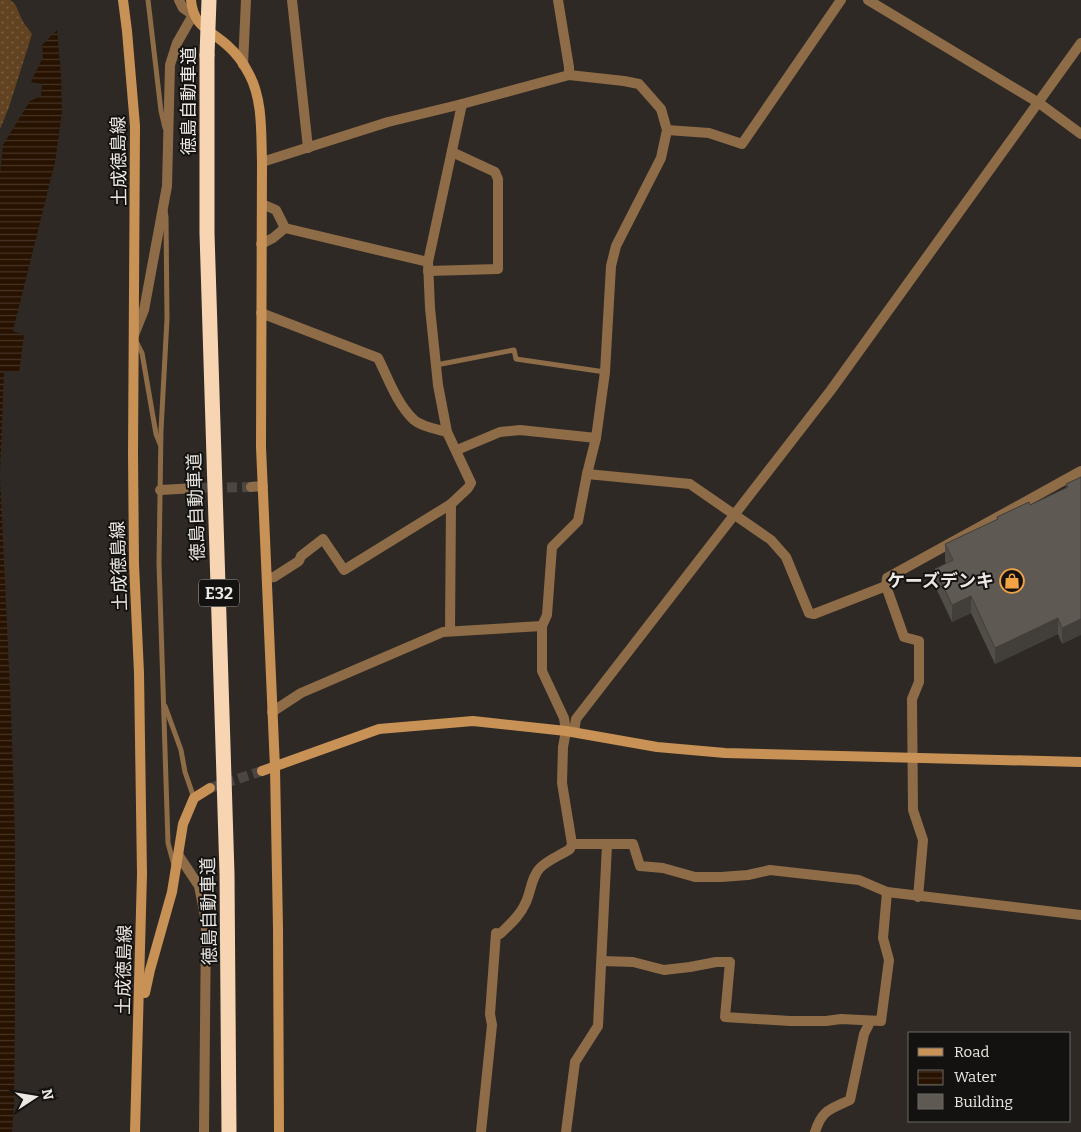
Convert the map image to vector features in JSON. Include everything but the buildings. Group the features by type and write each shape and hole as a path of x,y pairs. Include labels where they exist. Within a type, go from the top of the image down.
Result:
{"highway":[{"name":"徳島自動車道","path":"209,0 207,55 207,233 227,874 229,1132"}],"street":[{"name":"土成徳島線","path":"123,0 128,32 136,126 133,455 142,874 140,1016 135,1132"},
{"path":"179,0 183,8 193,15 202,26 229,46 244,64 255,89 258,104 262,162 261,437 275,768 278,928 278,1132"},
{"path":"134,336 144,310 167,186 170,65 177,43 193,15 191,0"},
{"path":"244,64 246,0"},
{"path":"292,0 308,148"},
{"path":"558,0 569,75"},
{"path":"666,130 709,133 742,144 841,0"},
{"path":"868,0 1039,104 1081,134"},
{"path":"481,1132 492,1025 490,1014 496,934 500,934 515,919 524,906 540,868 570,849 572,844 562,783 564,747 576,719 831,390 1039,104 1081,43"},
{"path":"262,162 388,122 569,75 639,84 661,109 666,130 661,158 616,246 611,266 605,372 596,438 578,521 552,547 547,615 542,626 542,671 570,731"},
{"path":"267,578 274,577 299,560 301,556 323,539 344,570 451,504 471,483 447,432 438,385 428,267 462,104"},
{"path":"262,204 276,210 285,228 428,267 498,269 498,179 495,172 452,152"},
{"path":"261,244 273,238 285,228"},
{"path":"261,313 378,358 402,404 415,421 447,432"},
{"path":"457,450 500,432 520,430 596,438"},
{"path":"918,897 923,840 913,810 912,699 919,682 919,641 904,637 886,586 887,578 1081,471"},
{"path":"587,474 690,484 771,540 786,557 809,613 814,614 886,586"},
{"path":"251,487 263,486"},
{"path":"160,490 197,488"},
{"path":"450,631 451,504"},
{"path":"272,712 301,693 443,632 542,626"},
{"path":"262,771 275,768 379,729 473,721 570,731 657,747 692,751 741,754 1081,762"},
{"path":"140,1016 150,970 172,892 183,824 194,798 210,788"},
{"path":"572,844 633,844 640,866 664,868 694,877 730,877 770,870 859,880 887,892 918,897 1081,915"},
{"path":"566,1132 575,1062 598,1026 607,845"},
{"path":"179,856 199,886 206,921 204,1132"},
{"path":"602,961 633,962 664,970 716,962 730,962 725,1017 790,1021 841,1019 881,1022 888,960 883,938 887,892"},
{"path":"815,1132 823,1114 829,1109 850,1100 864,1034 870,1022"}],"lane":[{"path":"148,0 161,111 168,139"},
{"path":"163,202 166,217 167,319 161,447 159,563 168,843 176,873"},
{"path":"134,336 142,353 156,434 161,447"},
{"path":"436,366 514,350 516,359 605,372"},
{"path":"163,701 181,750 185,772 194,798"}],"shaded area":[{"path":"0,0 10,0 15,4 23,22 32,34 9,107 0,129"}],"water":[{"path":"57,30 62,112 55,162 13,331 24,335 19,372 4,371 0,476 0,174 3,145 30,101 41,96 42,84 31,82 43,57 42,45"},
{"path":"0,476 15,838 15,1016 12,1132 0,1132"}],"tunnel":[{"path":"197,488 251,487"},
{"path":"210,788 262,771"}],"place":[{"name":"ケーズデンキ","path":"1012,581"}]}
